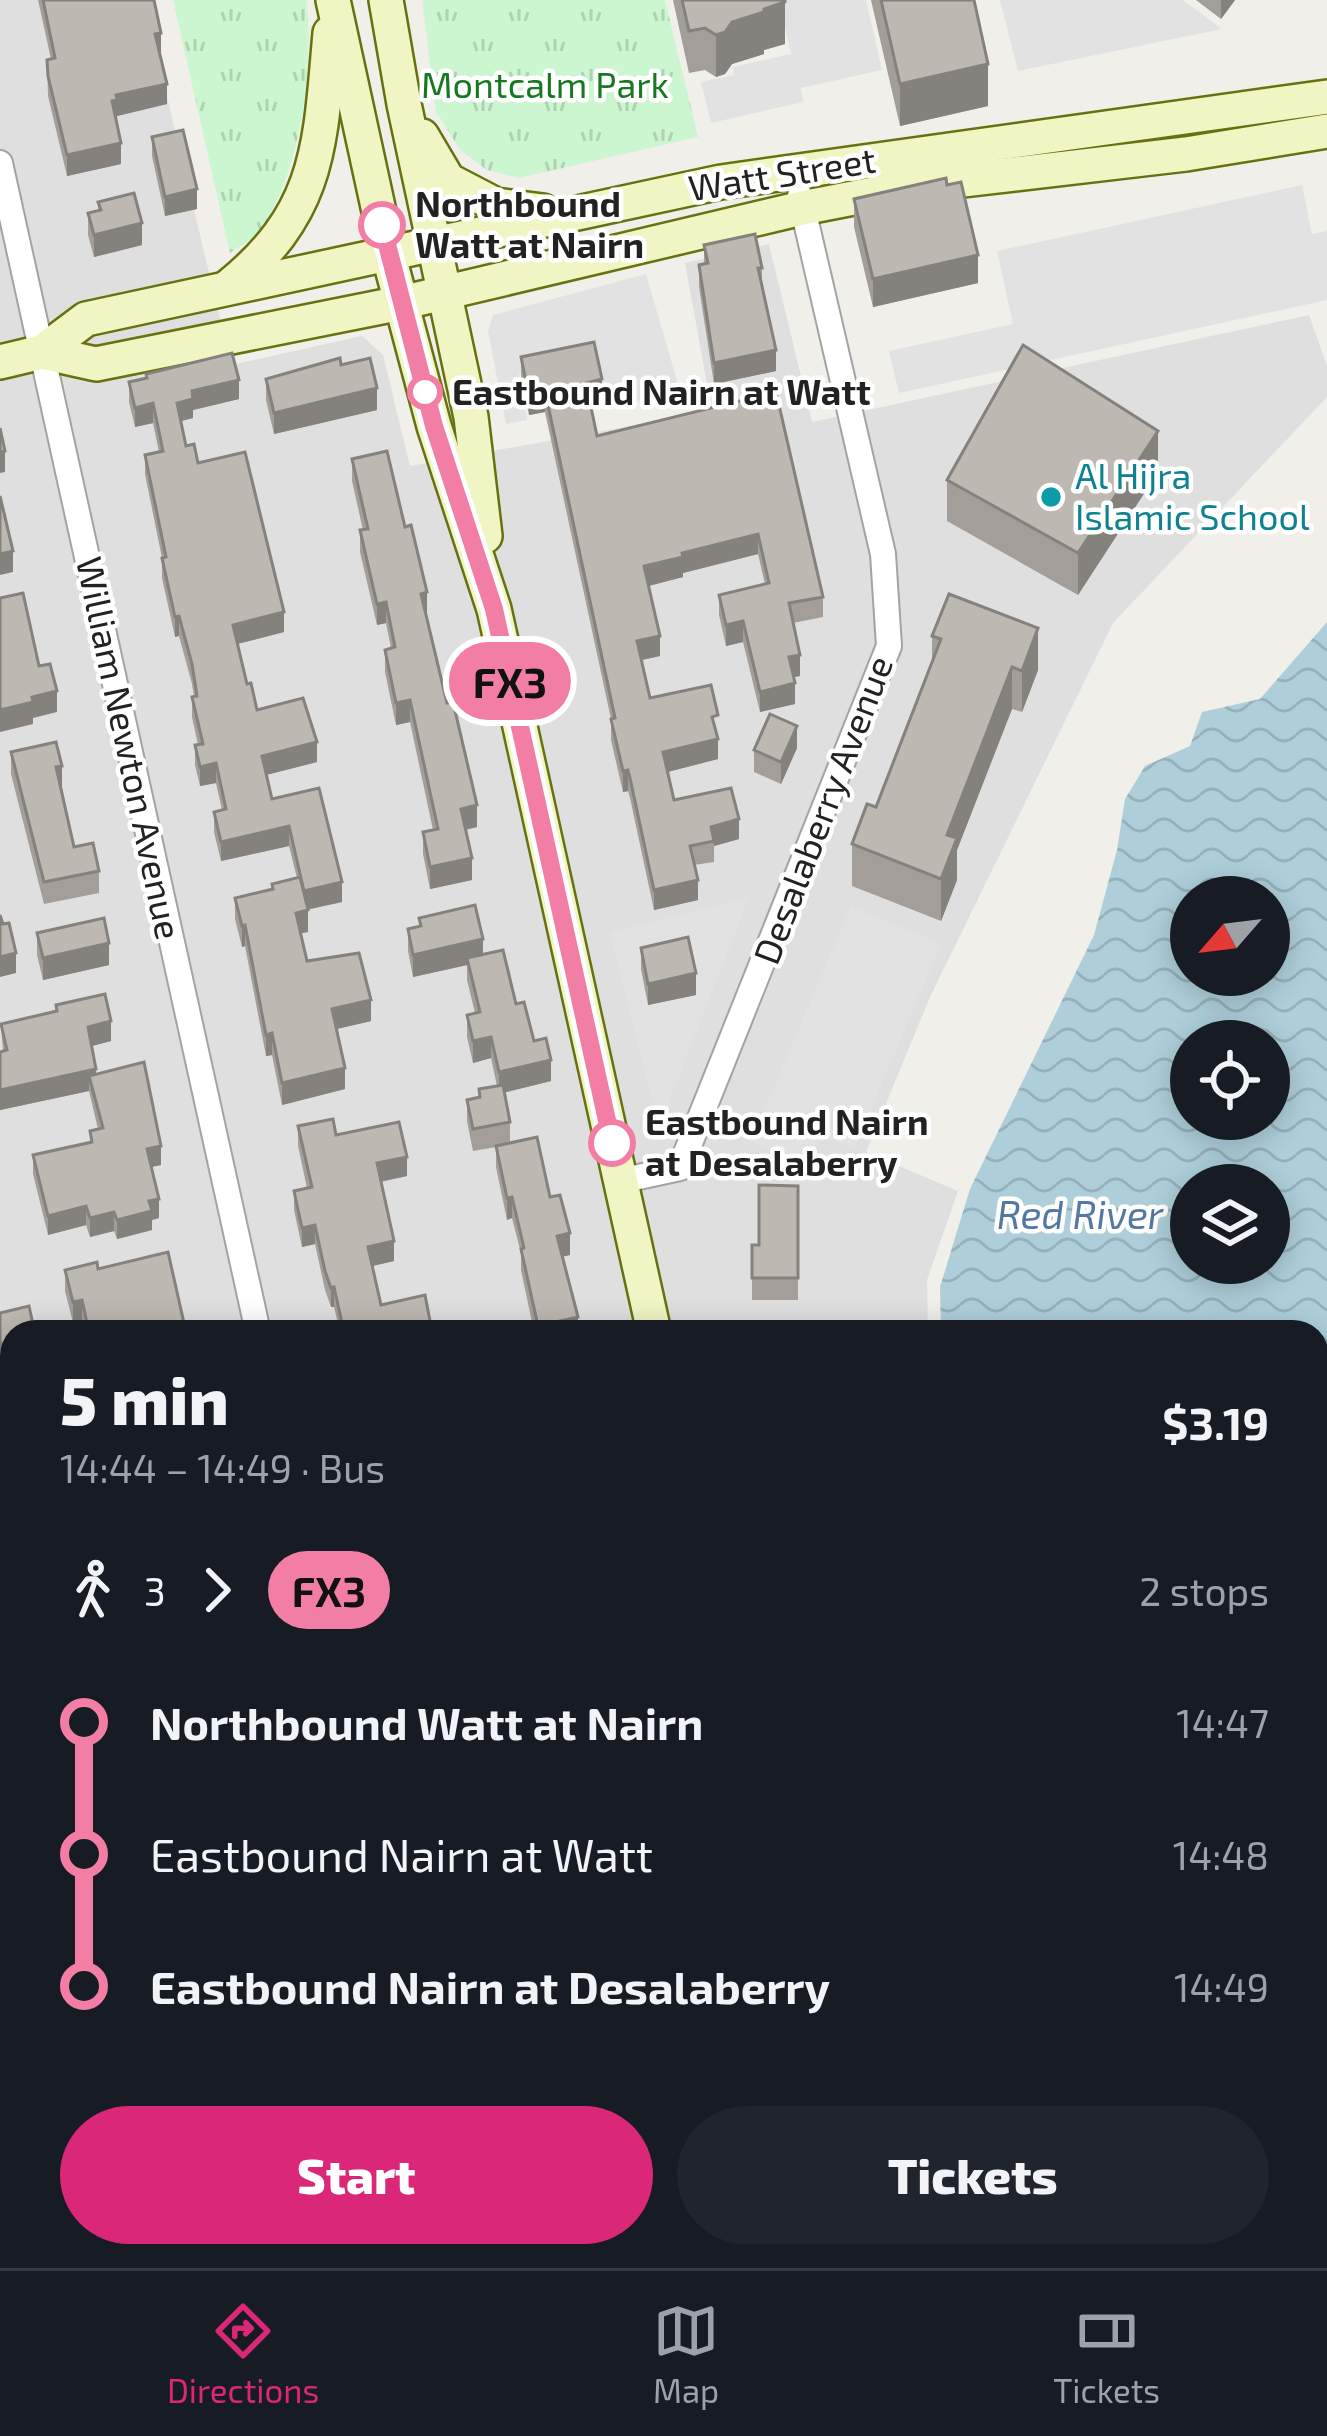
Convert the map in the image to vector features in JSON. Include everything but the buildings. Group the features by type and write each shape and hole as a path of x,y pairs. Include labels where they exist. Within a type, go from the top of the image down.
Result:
{"main road":[{"path":"386,0 471,416 494,609 651,1320"},
{"path":"333,1 388,254 434,426 494,609"},
{"path":"225,289 259,262 288,229 306,188 320,148 333,1"},
{"name":"Watt Street","path":"0,362 42,352 86,319 568,215 794,170 1327,97"},
{"path":"404,104 448,180 496,205 568,215"},
{"name":"Watt Street","path":"42,352 97,364 401,302 920,185 1186,154 1327,131"}],"street":[{"name":"William Newton Avenue","path":"0,164 255,1320"},
{"name":"Desalaberry Avenue","path":"620,1181 680,1168 889,646 883,554 794,170"}],"shaded area":[{"path":"0,0 144,0 231,365 362,336 383,355 410,466 712,411 685,263 769,244 812,422 1309,315 1327,366 1327,397 1113,623 930,997 866,1152 958,1191 927,1280 928,1320 0,1320"},
{"path":"779,0 866,0 882,70 801,88 803,102 711,123 701,82 734,75 733,67 791,54"},
{"path":"1000,0 1183,0 1222,29 1018,71"},
{"path":"1302,185 1312,234 1327,231 1327,300 899,393 889,351 1013,324 997,251"},
{"path":"646,274 680,391 607,408 594,357 519,374 527,420 506,424 488,331 493,315"},
{"path":"749,897 659,1128 610,932"},
{"path":"851,906 941,944 854,1149 821,1135 808,1166 751,1141"}],"green space":[{"path":"173,0 306,0 306,87 285,181 260,230 230,253"},
{"name":"Montcalm Park","path":"422,0 665,0 698,137 519,178 487,170 461,151 436,112"}],"water":[{"name":"Red River","path":"1327,622 1327,1320 941,1320 940,1287 970,1189 1094,935 1125,799 1145,766 1190,746 1202,712 1260,699"}],"bus line":[{"name":"FX3","path":"382,225 434,426 494,609 612,1143"}],"place":[{"name":"Northbound Watt at Nairn","path":"382,225"},
{"name":"Eastbound Nairn at Watt","path":"425,392"},
{"name":"Al Hijra Islamic School","path":"1051,497"},
{"name":"Eastbound Nairn at Desalaberry","path":"612,1143"}]}
